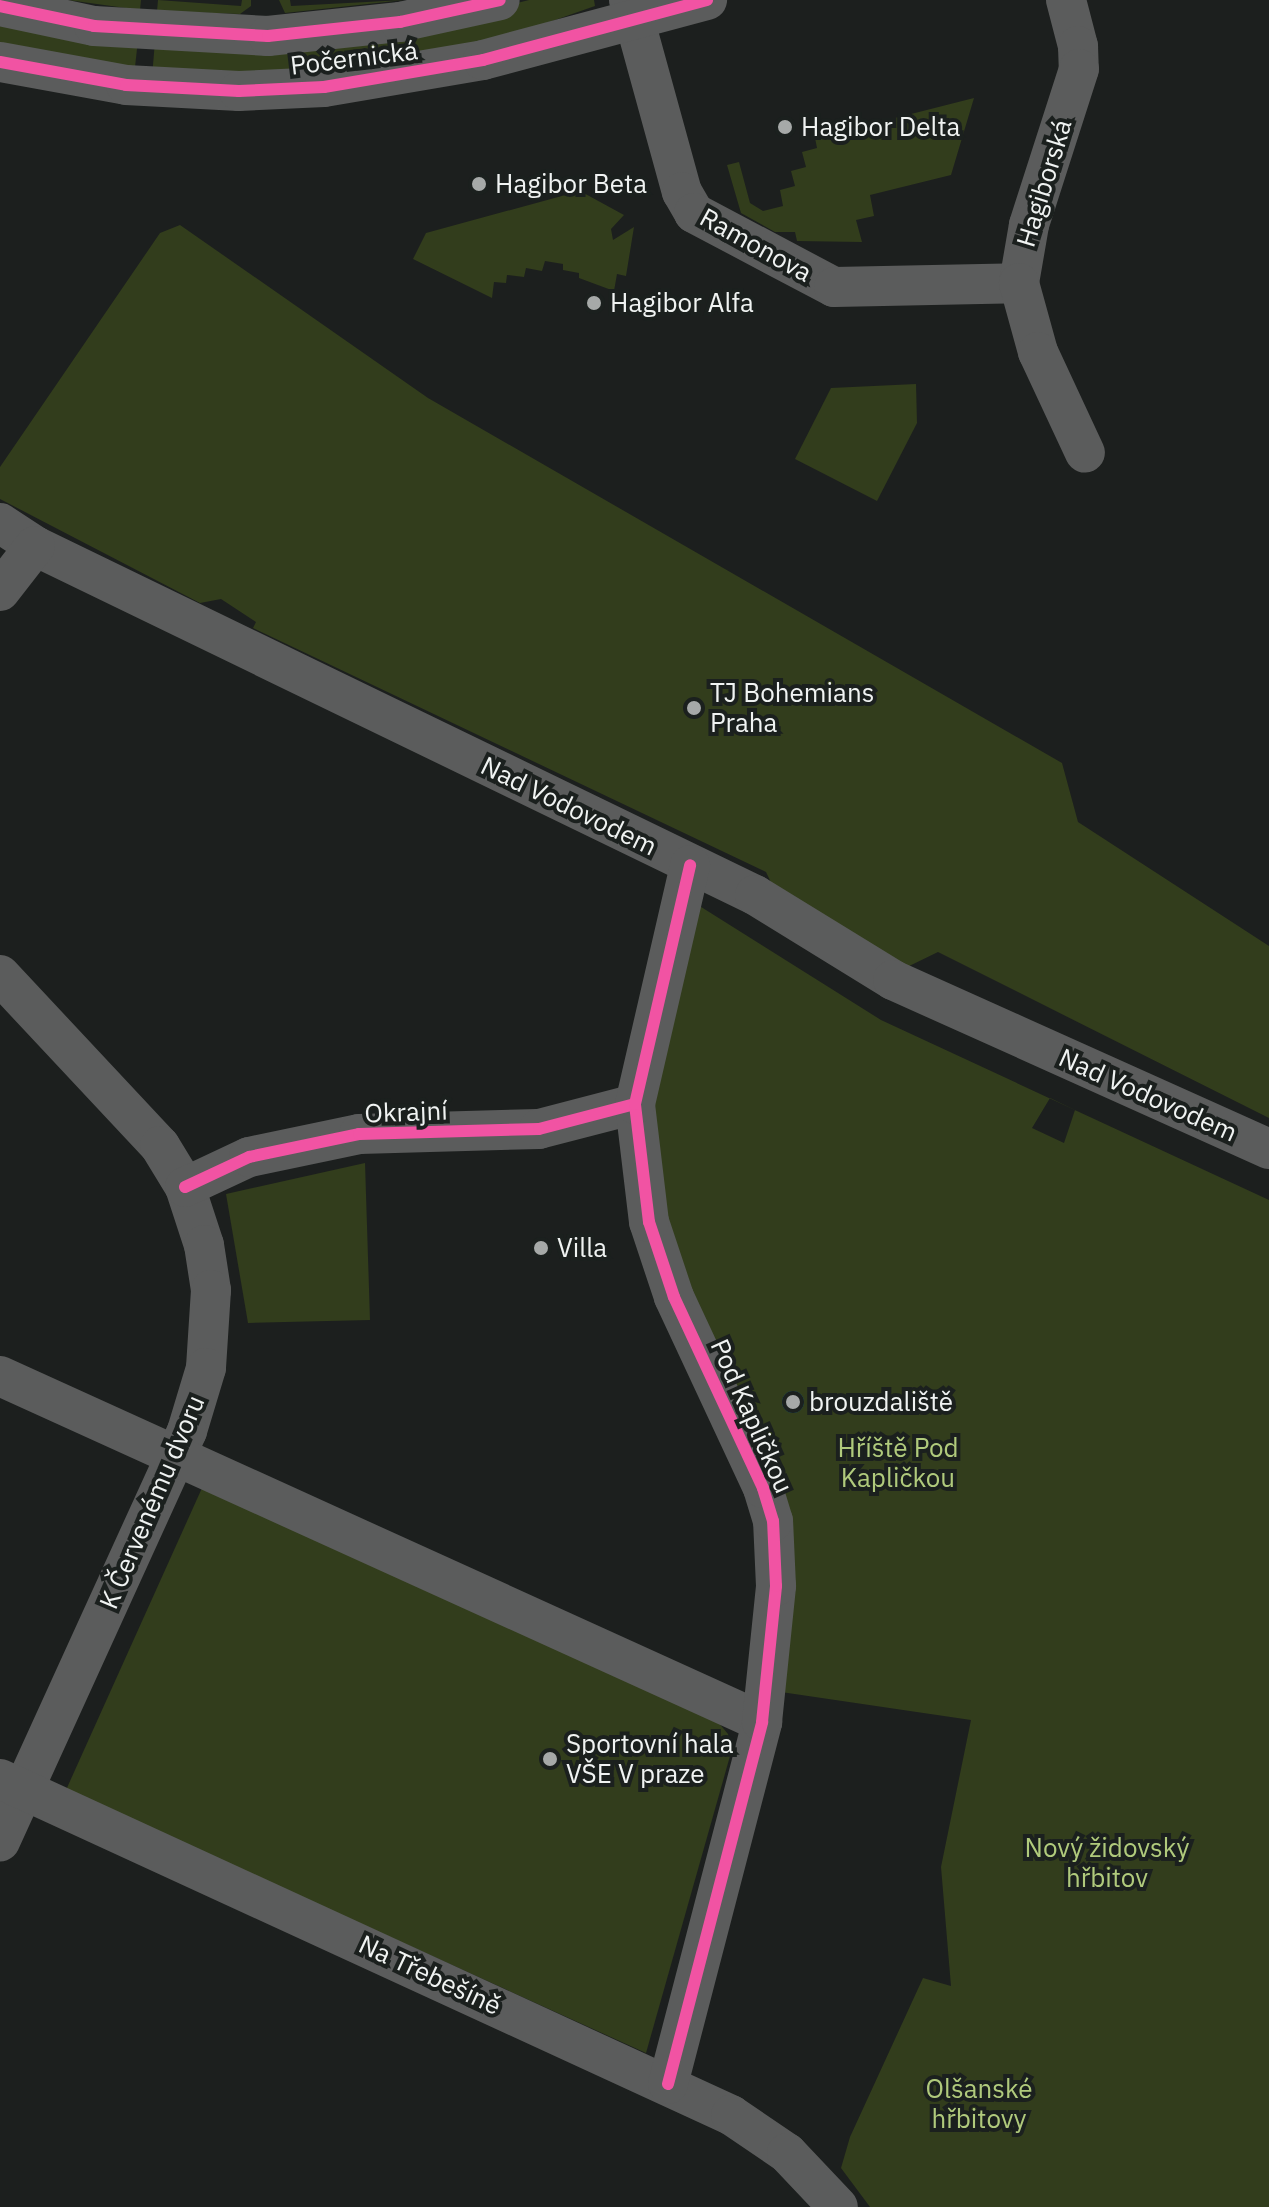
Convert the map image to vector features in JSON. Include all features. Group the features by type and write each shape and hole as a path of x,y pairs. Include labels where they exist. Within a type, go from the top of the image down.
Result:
{"street":[{"name":"Počernická","path":"0,6 94,26 268,36 400,22 500,0"},
{"name":"Počernická","path":"0,62 126,85 239,91 324,87 483,60 632,10 707,0"},
{"name":"Hagiborská","path":"1066,0 1079,69 1029,225 1019,283 1038,352 1085,453"},
{"name":"Ramonova","path":"632,10 684,200 694,213 834,287 1019,283"},
{"name":"Nad Vodovodem","path":"0,523 35,546 755,895 893,980 1269,1149"},
{"path":"0,591 35,546"},
{"name":"Pod Kapličkou","path":"668,2084 762,1722 776,1586 773,1521 743,1439 674,1297 649,1222 635,1104 690,865"},
{"name":"K Červenému dvoru","path":"0,975 127,1108 160,1146 185,1187 204,1245 211,1329 197,1403 177,1456 12,1784 0,1841"},
{"name":"Okrajní","path":"185,1187 249,1157 359,1134 539,1129 635,1104"},
{"path":"0,1376 762,1722"},
{"name":"Na Třebešíně","path":"12,1784 731,2115 787,2153 838,2207"}],"green space":[{"path":"68,0 141,0 140,10"},
{"path":"158,0 241,6 242,0 251,0 251,6 240,14 157,11"},
{"path":"279,0 290,0 291,6 404,0 285,13"},
{"path":"529,0 594,0 595,6 432,63 152,77 155,41 443,21"},
{"path":"0,17 138,40 134,76 0,52"},
{"path":"974,98 951,175 870,195 874,216 856,220 862,242 797,241 795,232 775,232 741,213 727,165 739,162 750,203 763,211 783,206 780,190 795,186 791,171 806,167 802,152 817,148 815,138 846,124 848,130"},
{"path":"580,191 624,215 611,229 613,240 634,227 626,276 617,274 614,291 579,278 579,273 563,270 563,264 545,261 542,271 526,268 524,277 507,275 506,283 494,282 492,298 413,259 426,233"},
{"name":"TJ Bohemians Praha","path":"180,225 428,398 1062,763 1078,822 1269,946 1269,1118 938,952 901,970 777,895 766,872 253,628 256,622 221,599 200,603 0,499 0,467 160,233"},
{"path":"916,384 917,423 877,501 795,459 831,388"},
{"path":"698,905 881,1020 1050,1098 1032,1128 1064,1143 1075,1110 1269,1200 1269,2207 870,2207 841,2168 850,2137 923,1978 951,1986 941,1867 971,1720 781,1692 789,1531 678,1282 647,1127"},
{"path":"365,1163 370,1320 248,1323 226,1194"},
{"path":"202,1488 718,1722 728,1734 732,1749 646,2053 66,1790"}],"water":[{"name":"brouzdaliště","path":"793,1391 801,1394 804,1402 801,1410 793,1413 785,1410 782,1402 785,1394"}],"cycle path":[{"path":"0,6 94,26 268,36 400,22 500,0"},
{"path":"0,62 126,85 239,91 324,87 483,60 707,0"},
{"path":"668,2084 762,1722 776,1586 773,1521 763,1488 674,1297 649,1222 635,1104 690,865"},
{"path":"185,1187 249,1157 359,1134 539,1129 635,1104"}],"place":[{"name":"Hagibor Delta","path":"785,127"},
{"name":"Hagibor Beta","path":"479,184"},
{"name":"Hagibor Alfa","path":"594,303"},
{"name":"TJ Bohemians Praha","path":"694,708"},
{"name":"Villa","path":"541,1248"},
{"name":"brouzdaliště","path":"793,1402"},
{"name":"Sportovní hala VŠE V praze","path":"550,1759"}],"park label":[{"name":"Hříště Pod Kapličkou","path":"898,1463"},
{"name":"Nový židovský hřbitov","path":"1107,1863"},
{"name":"Olšanské hřbitovy","path":"979,2104"}]}
